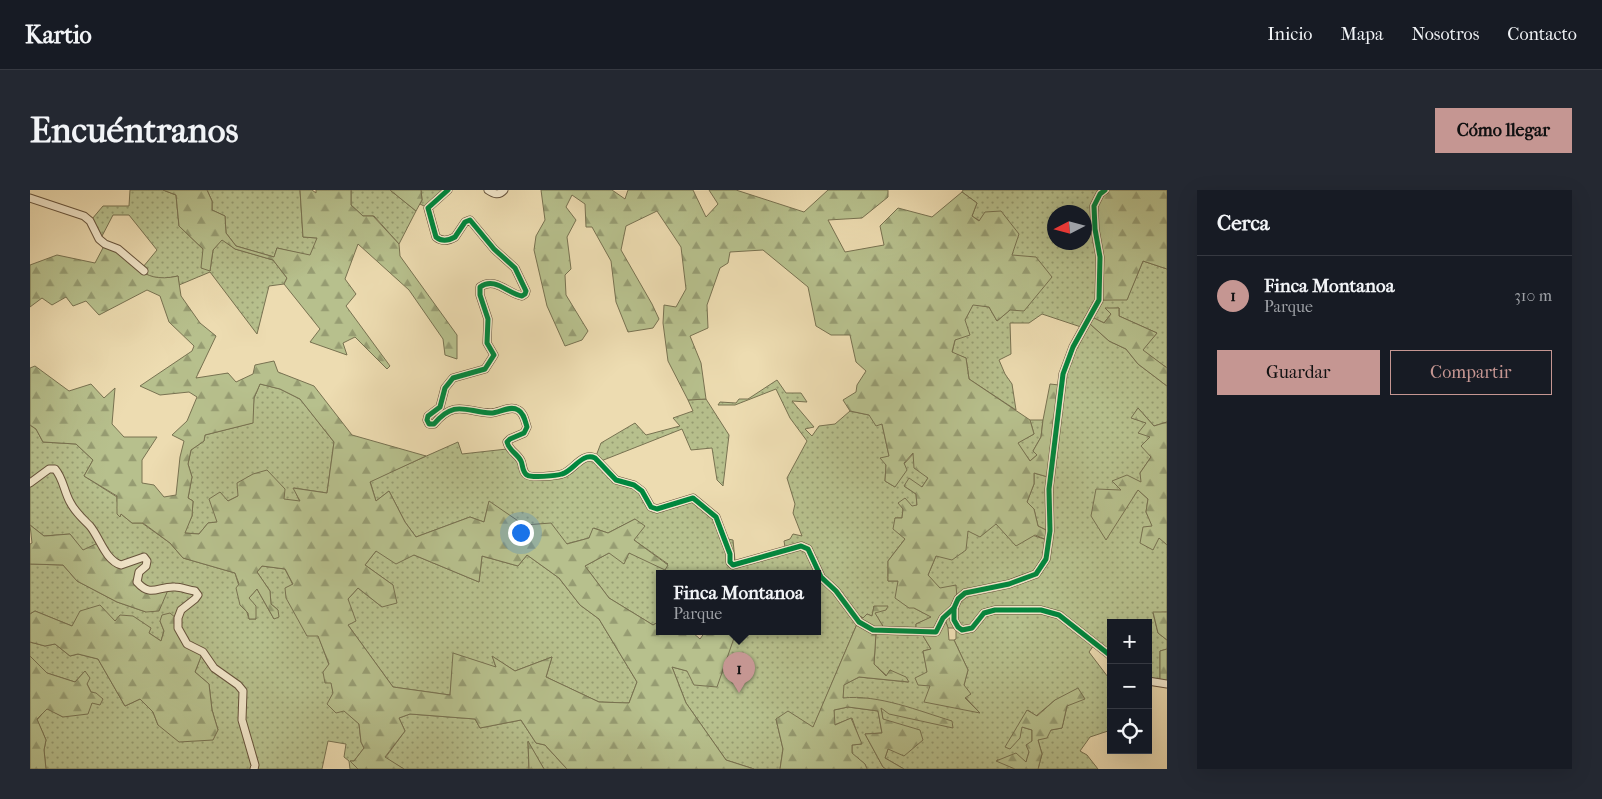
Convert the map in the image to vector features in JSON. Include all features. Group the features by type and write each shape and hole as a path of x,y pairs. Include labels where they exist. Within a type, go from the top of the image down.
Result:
{"street":[{"path":"448,190 428,208 436,237 446,241 456,237 465,222 470,220 494,249 515,268 526,291 522,296 500,285 488,284 480,288 480,295 488,319 487,343 494,355 485,369 453,378 448,383 440,407 428,416 429,424 434,424 441,415 453,410 466,408 492,413 511,409 518,410 524,416 527,427 524,433 510,439 508,448 521,460 523,471 526,475 563,474 586,457 591,456 616,480 634,485 642,491 652,507 657,510 693,498 716,517 730,554 730,562 733,566 801,546 808,549 818,570"},
{"path":"488,190 497,194 504,190"},
{"path":"821,575 836,591 859,622 873,630 936,632 943,618 954,608 958,599 965,593 1009,584 1036,574 1046,559 1050,531 1049,489 1063,374 1073,347 1099,300 1100,257 1095,229 1094,206 1100,194 1105,190"},
{"path":"30,198 84,216 90,221 99,239 105,244 118,249 144,271"},
{"path":"30,483 49,469 55,470 59,474 69,500 77,514 90,527 114,562 121,565 144,558 147,561 146,566 139,572 137,582 142,588 150,591 175,586 195,591 198,595 181,610 178,618 178,628 187,644 203,652 214,668 238,685 243,691 242,720 255,765 254,769"},
{"path":"954,608 954,620 962,630 972,628 984,613 995,610 1041,610 1059,615 1107,653"},
{"path":"1152,682 1167,684"}],"green space":[{"path":"130,190 163,190 176,195 179,226 203,249 210,271 213,250 222,239 235,249 273,260 287,278 284,284 269,286 257,334 210,272 179,285 178,276 163,279 146,276 143,267 157,250 129,215 113,215 101,238 92,219 103,206 129,206"},
{"path":"163,190 207,190 212,201 212,210 225,216 226,233 236,246 274,257 277,248 310,255 317,238 303,237 300,190 312,190 316,193 316,190 351,190 351,205 363,216 373,216 399,244 400,256 457,335 457,359 445,355 443,339 409,290 358,244 345,279 356,294 346,306 390,366 387,369 355,337 343,343 347,355 310,342 320,329 284,284 287,278 273,260 235,249 222,240 213,250 210,271 201,268 203,249 179,226 176,195"},
{"path":"207,190 300,190 303,237 318,238 311,256 277,248 274,257 236,246 226,233 225,216 212,210 212,201"},
{"path":"351,190 390,190 416,211 399,244 374,216 363,216 351,205"},
{"path":"390,190 421,190 422,200 416,211"},
{"path":"421,190 444,190 426,207 420,204 422,200"},
{"path":"541,190 612,190 625,199 628,190 693,190 706,217 718,204 709,190 736,190 804,212 828,190 888,190 888,197 862,218 828,220 845,252 884,245 880,226 898,208 932,217 962,192 977,203 972,216 979,221 985,212 1001,211 1019,234 1012,255 1036,257 1052,277 1024,311 1010,310 997,321 989,307 973,305 965,320 970,335 955,340 952,352 966,358 969,379 1030,420 1034,434 1018,443 1030,461 1037,455 1033,451 1041,437 1050,384 1059,385 1048,477 1034,473 1034,484 1027,502 1034,509 1038,526 1048,531 1047,540 1035,535 1016,546 996,524 980,537 968,531 966,550 952,560 936,556 928,575 940,588 956,585 957,598 934,630 916,629 916,624 931,617 914,608 909,608 895,598 898,581 888,581 888,561 905,539 893,529 895,518 902,518 903,509 898,503 905,498 912,506 917,505 916,494 904,486 909,478 922,487 928,478 914,468 913,453 904,463 907,470 895,487 885,481 886,465 880,458 889,456 882,424 876,426 869,415 850,411 843,400 856,392 857,385 866,371 856,362 850,335 831,335 816,326 808,287 763,250 730,252 728,263 720,268 707,305 708,328 690,336 701,363 706,399 688,400 668,361 663,323 664,305 676,307 686,289 681,247 657,211 626,226 621,250 659,319 653,328 628,332 616,302 611,261 592,227 586,227 585,204 572,195 566,207 576,220 567,237 571,269 565,275 566,295 588,331 582,340 565,346 547,306 534,250 536,236 545,220"},
{"path":"963,190 1101,190 1096,300 1081,327 1042,314 1029,323 1010,323 1011,354 999,360 1012,384 1016,410 969,379 966,358 952,353 955,340 973,304 989,307 997,321 1010,310 1012,256 980,221 972,216 977,203 962,192"},
{"path":"1108,190 1167,190 1167,269 1143,261 1127,300 1101,300 1096,206 1102,195"},
{"path":"104,246 124,257 145,274 164,278 178,276 181,296 200,323 216,336 196,378 228,373 236,382 253,374 255,365 274,361 278,372 314,386 352,435 426,456 370,482 376,501 389,491 405,522 416,537 470,517 484,522 489,501 524,525 551,523 567,544 589,538 593,528 608,533 635,519 645,526 634,540 668,565 665,570 629,553 624,564 609,553 585,566 609,598 653,625 656,623 656,635 695,635 700,639 703,635 730,635 734,638 717,687 694,685 687,671 672,667 686,703 726,760 754,769 567,769 545,745 536,743 521,720 480,728 475,719 410,714 399,718 405,731 385,757 404,769 358,769 350,761 354,761 364,748 361,742 359,724 344,711 336,713 327,704 333,693 331,683 325,683 323,672 329,664 318,636 307,636 286,598 285,588 293,584 285,569 262,566 257,572 270,591 271,604 278,610 279,617 274,619 257,589 249,598 256,606 256,619 249,619 248,613 240,605 236,588 239,584 235,573 183,558 170,543 143,523 132,523 121,514 120,517 117,514 117,496 84,476 93,460 76,444 43,442 36,429 30,425 30,368 35,366 69,391 91,384 104,398 115,388 112,424 124,437 157,437 142,460 142,483 154,485 164,497 176,495 180,457 184,441 172,435 187,421 197,397 189,392 160,395 140,386 192,351 194,346 169,322 160,296 147,290 99,315 86,301 73,306 66,297 52,305 42,298 30,307 30,265 57,255 95,263","holes":["260,384 280,389 300,399 334,442 327,493 293,488 300,501 284,499 285,489 267,470 253,474 237,483 238,496 228,501 220,492 209,499 217,522 208,523 199,534 185,533 192,516 193,501 188,498 192,477 188,464 191,450 204,441 205,435 253,423 254,398","376,551 396,564 414,555 479,582 482,556 518,566 527,555 559,578 580,605 599,619 637,682 629,703 599,702 546,677 552,657 515,671 492,656 496,667 453,653 450,695 393,687 348,625 356,621 348,599 358,588 382,607 397,603 393,585 365,565"]},
{"path":"1143,261 1167,269 1167,368 1142,350 1157,333 1119,316 1119,308 1106,309 1111,314 1104,323 1092,317 1101,300 1127,299"},
{"path":"1105,308 1119,308 1119,316 1157,333 1143,350 1167,368 1167,386 1138,364 1126,349 1109,341 1089,323 1092,317 1104,323 1111,314"},
{"path":"1089,323 1109,341 1126,349 1138,364 1167,386 1167,422 1154,426 1138,408 1132,418 1147,423 1150,437 1151,457 1140,473 1142,482 1122,490 1091,516 1138,490 1148,499 1146,512 1159,537 1167,545 1167,612 1153,613 1158,633 1167,640 1167,649 1160,651 1160,681 1152,680 1152,619 1107,619 1107,651 1060,613 995,607 971,626 963,628 957,620 956,611 958,606 967,595 1038,576 1048,560 1051,489 1065,375 1075,348"},
{"path":"777,380 786,393 801,393 807,402 792,401 814,427 805,429 812,436 819,426 835,424 850,411 869,415 882,424 889,456 886,465 885,481 895,487 904,464 914,453 928,478 922,487 904,486 916,494 917,506 903,509 902,518 895,518 905,539 888,561 888,581 898,581 914,608 932,617 916,624 916,629 884,628 874,612 874,606 872,616 867,614 863,618 841,599 827,581 809,547 734,563 728,539 733,540 735,561 785,547 784,541 790,539 793,534 802,536 793,513 795,504 787,478 807,441 790,418 776,389 735,405 718,405 720,402 736,403 739,399 748,399"},
{"path":"260,384 280,389 300,399 334,442 327,493 294,488 300,502 238,496 228,501 218,522 208,523 199,534 184,533 192,516 193,501 188,498 192,477 188,464 191,450 204,441 205,435 252,423 254,398"},
{"path":"706,399 729,435 723,486 717,480 712,448 691,450 682,429 601,461 596,456 601,443 635,423 646,435 680,426 673,418 693,411 688,400"},
{"path":"1138,408 1154,426 1167,422 1167,545 1159,538 1153,550 1140,543 1143,527 1152,526 1146,512 1148,499 1138,490 1106,540 1091,516 1096,489 1121,490 1112,481 1127,475 1141,482 1140,473 1151,457 1141,446 1150,437 1138,433 1146,423 1131,418"},
{"path":"1030,420 1043,420 1041,437 1033,451 1037,455 1030,461 1017,443 1034,434"},
{"path":"30,425 36,429 43,442 76,444 93,460 84,476 117,497 121,514 132,523 142,523 170,543 183,558 235,573 249,619 256,619 249,598 257,589 274,619 278,610 271,604 270,591 257,572 262,566 285,569 318,635 329,665 333,693 344,710 359,724 361,742 364,748 354,761 350,761 358,769 350,769 349,761 344,757 346,744 328,741 322,769 256,769 244,720 246,698 216,666 204,650 188,642 180,628 180,619 183,611 196,601 196,589 150,589 145,586 115,560 79,512 56,467 30,480"},
{"path":"458,442 462,454 507,449 519,461 521,472 563,476 586,459 594,460 615,482 633,487 641,492 650,508 693,501 715,518 732,568 801,549 807,551 816,570 656,570 656,623 653,625 609,598 585,566 609,553 629,553 668,564 634,540 635,519 608,533 594,528 589,538 566,544 551,524 524,525 489,502 484,522 470,517 416,537 405,522 389,491 376,501 370,481"},
{"path":"50,471 54,472 98,543 83,551 70,534 44,536 30,525 30,486"},
{"path":"1034,473 1048,477 1048,531 1038,526 1034,509 1027,502 1034,484"},
{"path":"996,523 1047,540 1044,558 1035,572 957,598 940,589 928,575 936,556 968,531"},
{"path":"30,525 44,536 70,534 83,550 98,543 112,563 143,560 144,565 137,571 141,590 168,590 159,611 146,612 117,602 77,581 63,565 30,564 30,544 32,543"},
{"path":"376,551 414,555 479,582 482,556 518,566 527,555 559,578 580,605 599,619 637,682 629,703 599,702 546,677 552,657 515,671 493,657 496,668 454,654 450,695 393,687 348,625 348,599 358,588 382,607 393,585 365,565"},
{"path":"30,564 63,565 77,581 117,602 146,612 168,590 174,589 195,595 176,618 160,621 164,631 161,641 149,633 115,621 72,626 35,611 30,614"},
{"path":"821,577 835,593 857,624 813,728 776,719 783,749 780,769 754,769 726,760 686,703 672,667 687,671 734,638 730,635 821,635"},
{"path":"100,605 115,621 120,615 133,616 151,628 149,633 161,641 164,631 160,621 162,615 170,613 176,618 176,629 202,654 195,672 209,684 212,710 218,730 213,740 179,742 158,725 153,712 140,699 125,706 98,659 78,654 70,656 55,644 45,646 30,642 30,614 35,611 72,626 80,611"},
{"path":"874,606 888,606 886,610 875,613 884,628 868,625 855,614 863,618 867,614 872,616"},
{"path":"952,612 962,632 985,615 995,612 1040,613 1058,617 1094,645 1089,652 1107,676 1107,731 1090,737 1080,751 1087,755 1098,769 1038,769 1042,754 1038,740 1051,730 1062,728 1067,706 1055,700 1036,716 1028,710 1022,727 1032,730 1032,741 1026,763 997,760 1015,769 904,769 885,758 888,749 881,708 952,722 843,698 843,685 859,677 908,682 890,670 887,676 874,664 876,633 922,634 931,649 923,651 930,686 979,712 965,697 964,685 968,670 954,640 956,639 956,628 948,628 945,619"},
{"path":"1153,612 1167,612 1167,640 1158,633"},
{"path":"945,619 949,640 954,640 968,670 964,685 971,694 965,698 980,713 924,702 930,686 918,685 915,678 927,672 923,651 931,649 922,634 937,634"},
{"path":"857,624 876,633 874,664 886,676 890,670 906,677 909,682 859,677 844,685 843,698 870,698 898,704 952,721 953,728 889,714 881,708 883,719 920,730 923,740 904,756 888,749 885,758 904,769 886,769 883,767 865,734 882,733 878,711 848,707 834,710 835,725 851,718 862,744 852,745 852,753 865,764 867,769 780,769 783,749 776,719 788,711 813,727"},
{"path":"30,642 45,646 55,644 70,656 78,654 98,659 125,706 140,699 153,712 158,725 218,730 212,710 209,684 195,672 202,654 241,692 252,769 46,769 44,750 46,740 37,720 47,708 63,717 91,692 87,684 85,671 75,682 47,673 30,656"},
{"path":"1167,649 1167,682 1160,681 1160,651"},
{"path":"30,656 47,673 75,682 85,671 90,678 87,684 91,692 96,693 103,699 100,705 92,703 88,714 63,717 47,709 37,719 46,740 44,750 46,769 30,769"},
{"path":"1078,688 1085,699 1067,706 1062,728 1051,730 1047,738 1038,740 1042,754 1038,769 1015,769 996,761 1016,753 1026,762 1029,752 1026,745 1032,741 1032,730 1022,727 1020,738 1010,749 1005,747 1027,710 1037,716 1055,700"},
{"path":"848,707 878,711 882,733 865,734 883,767 886,769 867,769 865,764 852,754 852,745 861,744 852,718 834,725 834,710"},
{"path":"410,714 475,719 480,728 521,720 536,743 545,745 567,769 544,769 528,742 529,769 404,769 385,758 405,731 399,718"},
{"path":"528,741 544,769 529,769"}],"cycle path":[{"path":"448,190 428,208 436,237 443,240 455,237 465,222 470,220 494,249 515,268 526,291 522,296 496,284 491,283 480,287 480,295 488,319 487,343 494,355 485,369 453,378 445,388 440,407 428,416 429,424 434,424 441,416 455,409 491,413 512,408 518,410 523,415 527,427 524,433 507,442 509,448 521,461 525,474 533,476 562,474 586,458 595,458 616,480 634,485 642,491 651,507 657,509 693,498 716,517 730,554 730,562 733,565 801,546 808,549 818,570"},
{"path":"1105,190 1100,194 1094,206 1095,229 1100,257 1099,300 1073,347 1063,374 1049,489 1050,531 1046,559 1036,574 1009,584 965,593 958,599 954,608 954,620 962,630 972,628 984,613 995,610 1041,610 1059,615 1107,653"},
{"path":"821,577 836,591 859,622 873,630 936,632 943,618 954,608"}],"place":[{"name":"Finca Montanoa","path":"739,693"}]}
